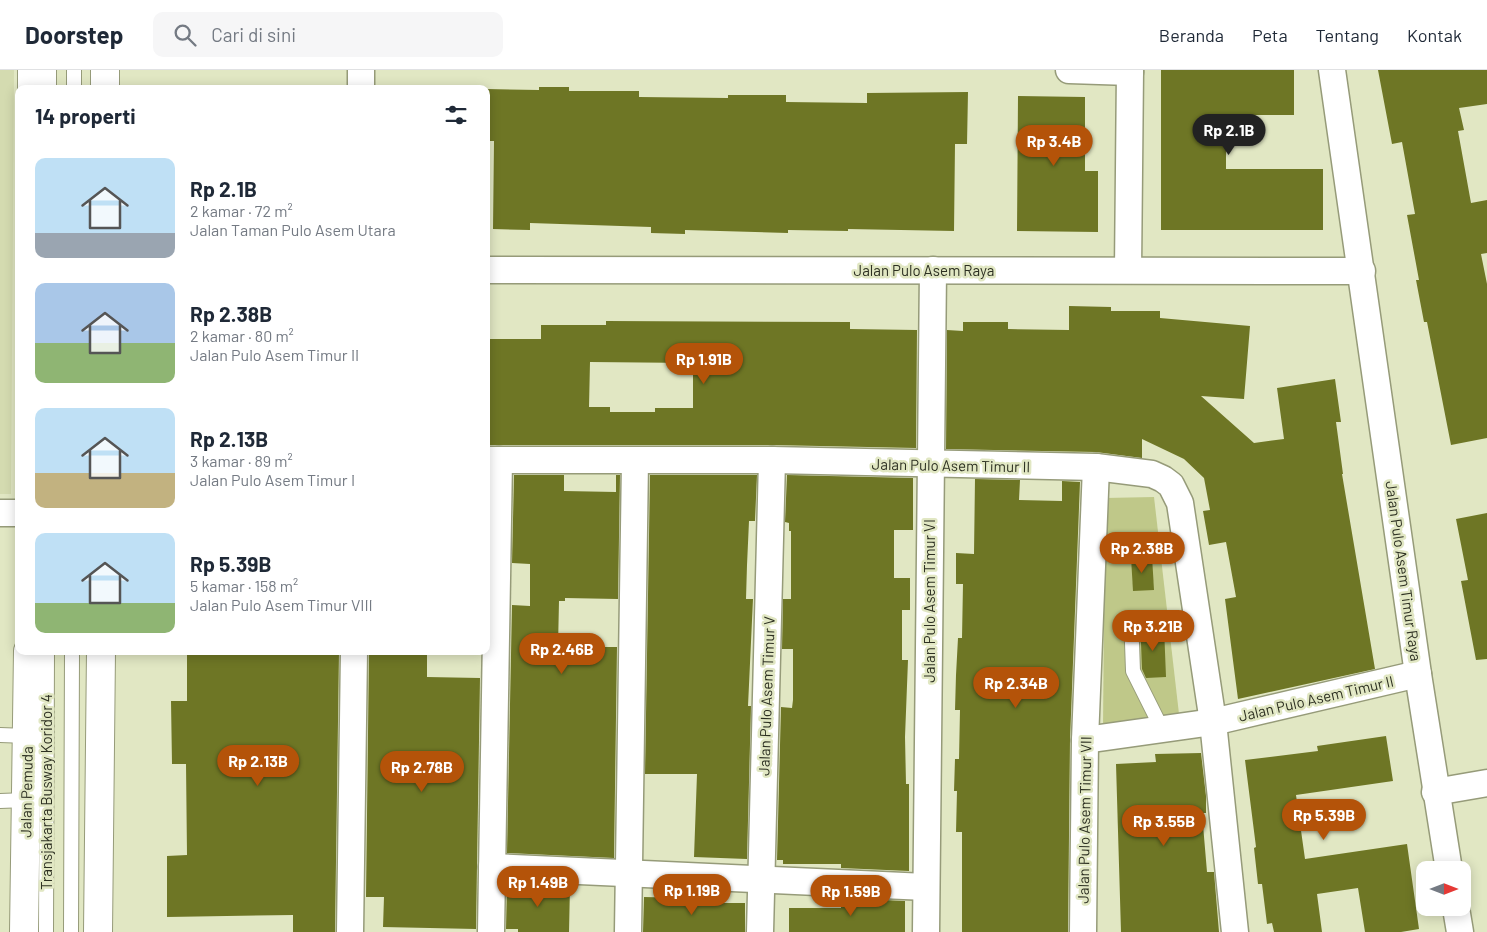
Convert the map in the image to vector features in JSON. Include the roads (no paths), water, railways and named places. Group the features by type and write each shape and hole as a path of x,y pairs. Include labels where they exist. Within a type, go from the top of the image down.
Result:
{"main road":[{"path":"32,70 32,85"},
{"path":"105,70 105,85"},
{"name":"Jalan Pemuda","path":"24,932 13,800 27,736 28,655"},
{"path":"98,932 101,655"}],"street":[{"path":"361,70 361,85"},
{"path":"1069,70 1130,71 1128,270"},
{"name":"Jalan Pulo Asem Timur Raya","path":"1332,70 1435,792 1447,861"},
{"name":"Jalan Pulo Asem Raya","path":"490,270 1362,271"},
{"name":"Jalan Pulo Asem Timur VI","path":"926,932 933,270"},
{"path":"491,932 493,460"},
{"name":"Jalan Pulo Asem Timur II","path":"493,460 772,460 930,465 1096,467 1152,474 1171,485 1178,495 1214,722"},
{"name":"Jalan Pulo Asem Timur V","path":"760,932 772,460"},
{"path":"628,932 635,461"},
{"name":"Jalan Pulo Asem Timur VII","path":"1083,932 1085,740 1096,467"},
{"path":"0,512 15,513"},
{"path":"350,932 354,655"},
{"name":"Jalan Pulo Asem Timur II","path":"1085,740 1214,722 1418,674"},
{"path":"1214,722 1236,932"},
{"path":"1435,792 1487,783"},
{"path":"492,867 926,887"},
{"path":"1457,916 1460,932"}],"lane":[{"path":"49,70 49,85"},
{"path":"74,70 74,85"},
{"path":"1132,643 1133,671 1162,729"},
{"name":"Transjakarta Busway Koridor 4","path":"46,932 47,655"},
{"name":"Transjakarta Busway Koridor 4","path":"70,932 72,655"},
{"path":"0,735 27,736"}]}
